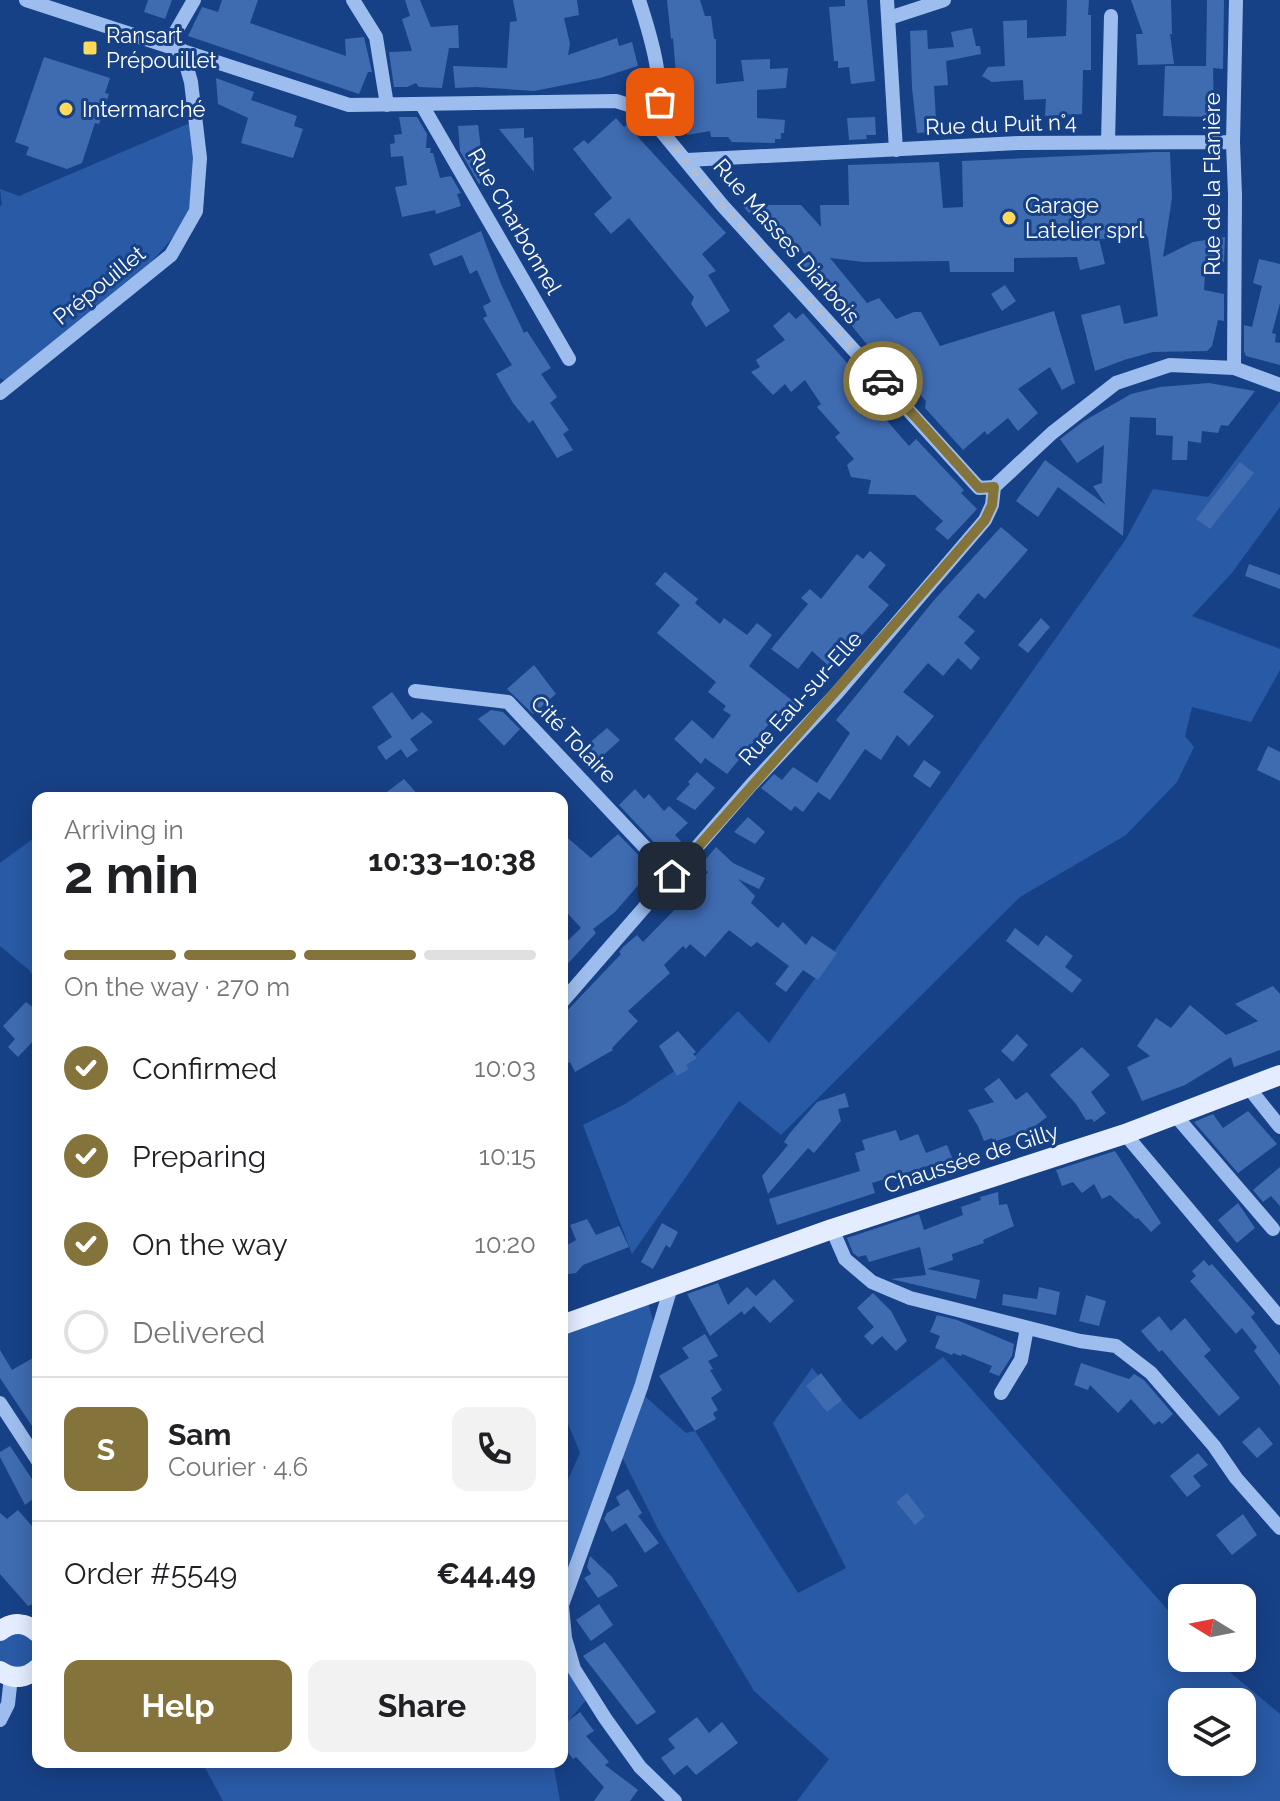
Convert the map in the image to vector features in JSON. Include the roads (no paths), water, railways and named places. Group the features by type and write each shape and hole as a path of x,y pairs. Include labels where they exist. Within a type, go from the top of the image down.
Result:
{"main road":[{"name":"Chaussée de Gilly","path":"568,1323 832,1229 1125,1134 1280,1075"},
{"path":"0,1631 10,1624 32,1627"},
{"path":"6,1674 28,1675 32,1672"}],"street":[{"path":"26,0 349,105 616,101 638,108 653,121 660,102 657,71 639,0"},
{"path":"175,48 194,0"},
{"path":"353,0 376,37 387,105"},
{"name":"Rue du Puit n°4","path":"887,0 896,150"},
{"path":"889,18 944,0"},
{"name":"Rue de la Flanière","path":"1234,368 1236,0"},
{"name":"Rue du Puit n°4","path":"1108,143 1111,16"},
{"name":"Prépouillet","path":"0,393 171,255 196,211 199,146 191,82 175,48"},
{"name":"Rue Charbonnel","path":"422,105 569,359"},
{"name":"Rue Masses Diarbois","path":"653,121 722,205 979,488 994,487"},
{"name":"Rue du Puit n°4","path":"687,160 1019,143 1233,142"},
{"path":"994,487 1052,433 1116,383 1170,365 1234,368 1280,385"},
{"name":"Rue Eau-sur-Elle","path":"568,995 751,785 837,693 985,520 992,505 994,487"},
{"name":"Cité Tolaire","path":"415,691 508,702 672,876"},
{"path":"1248,1087 1280,1127"},
{"path":"1175,1115 1273,1229"},
{"path":"1125,1134 1280,1318"},
{"path":"832,1229 845,1259 872,1282 910,1298 1080,1341 1116,1346 1151,1373 1280,1528"},
{"path":"568,1588 641,1387 671,1287"},
{"path":"1001,1393 1021,1360 1027,1328"},
{"path":"0,1403 32,1452"},
{"path":"568,1648 574,1669 605,1718 640,1767 675,1801"},
{"path":"0,1720 8,1704 6,1674"}],"place":[{"name":"Ransart Prépouillet","path":"90,48"},
{"name":"Intermarché","path":"66,109"},
{"name":"Garage Latelier sprl","path":"1009,218"}]}
